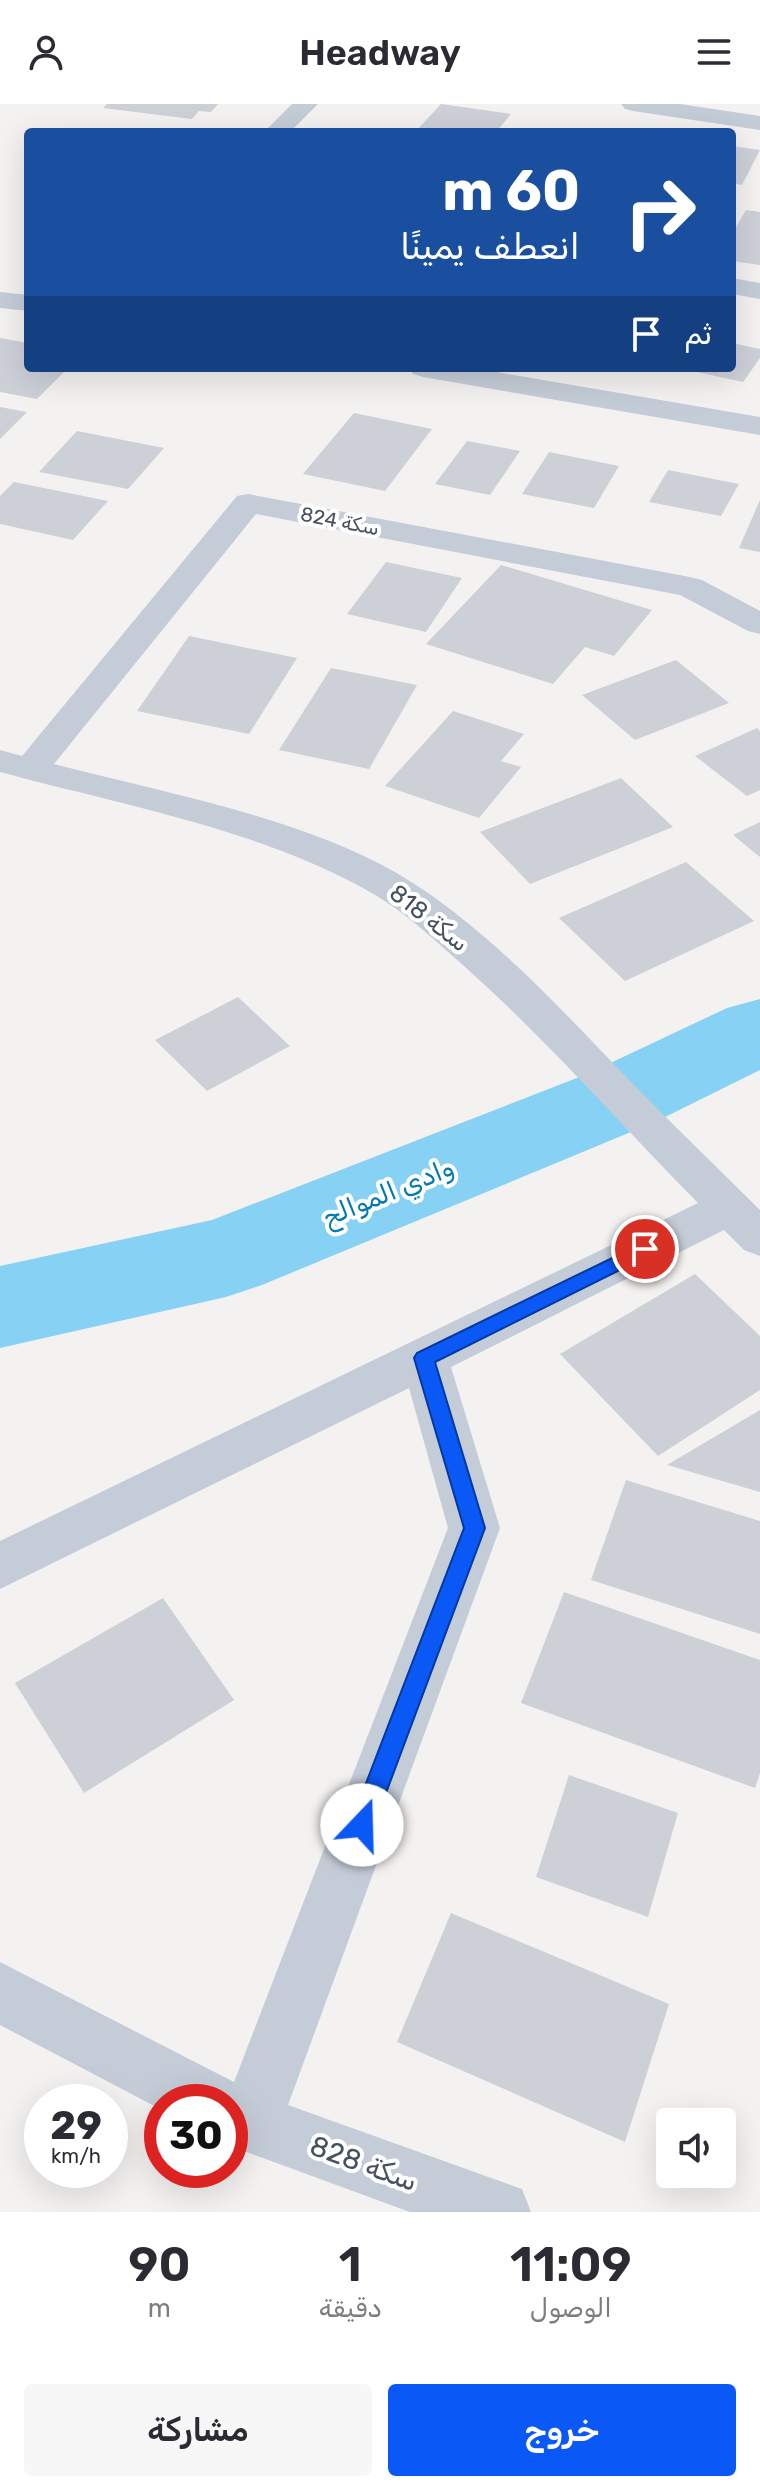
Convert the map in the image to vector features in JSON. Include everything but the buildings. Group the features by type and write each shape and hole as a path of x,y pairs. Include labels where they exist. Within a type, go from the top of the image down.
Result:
{"street":[{"path":"280,128 306,104"},
{"path":"633,104 760,123"},
{"path":"736,287 760,291"},
{"path":"0,300 24,303"},
{"path":"446,372 760,426"},
{"name":"سكة 824","path":"16,765 248,503 690,587 760,624"},
{"name":"سكة 818","path":"16,765 263,831 333,857 379,880 420,906 530,1002 744,1223"},
{"path":"0,1566 424,1358 744,1223"},
{"path":"242,2084 474,1528 424,1358"},
{"name":"سكة 828","path":"0,1992 176,2084"},
{"name":"سكة 828","path":"248,2119 499,2212"}],"waterway":[{"name":"وادي الموالح","path":"0,1307 226,1257 621,1098 760,1031"}],"route":[{"path":"362,1825 474,1528 424,1358 645,1249"}]}
